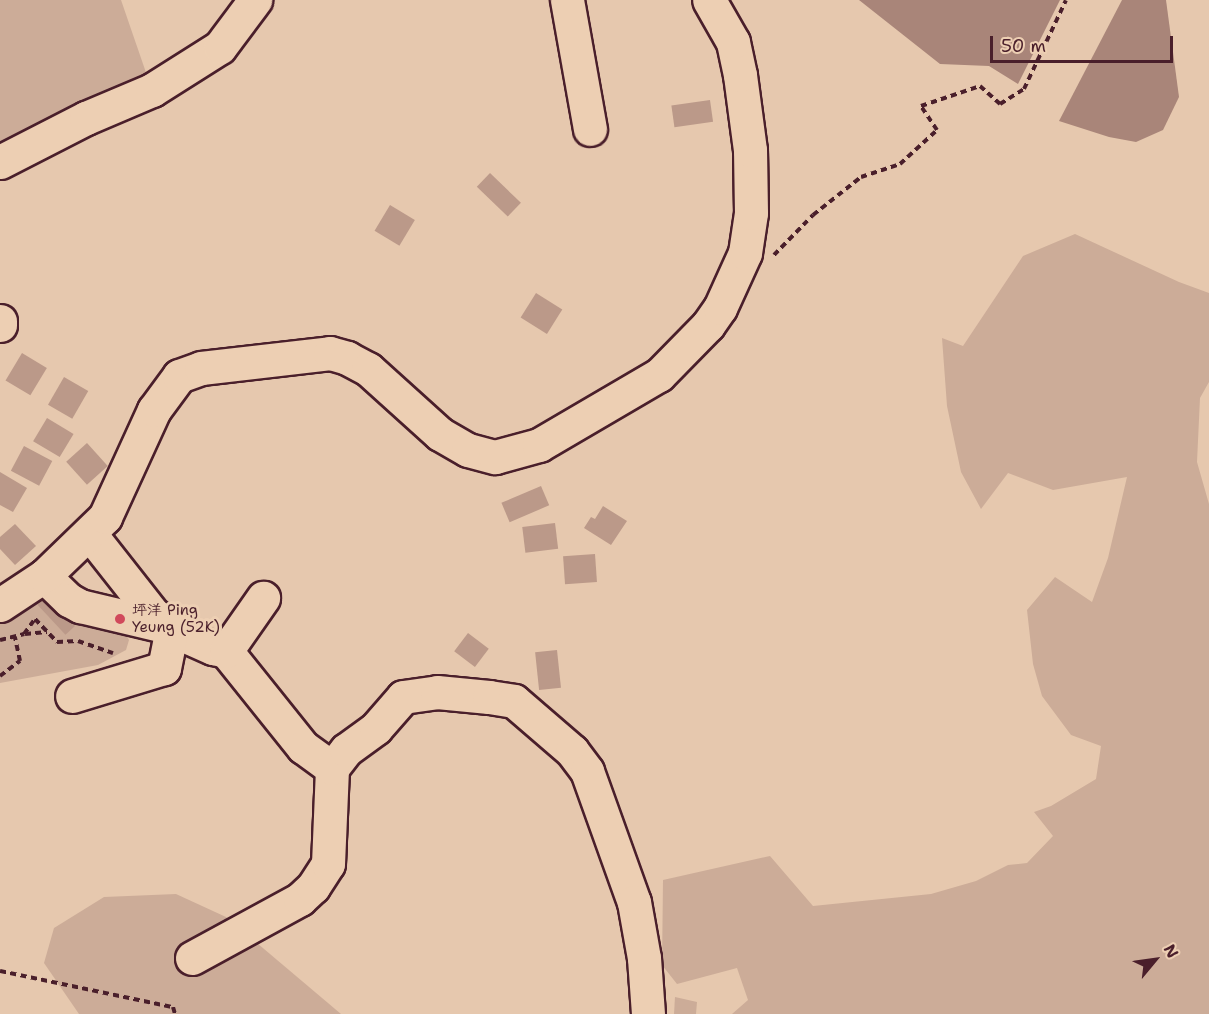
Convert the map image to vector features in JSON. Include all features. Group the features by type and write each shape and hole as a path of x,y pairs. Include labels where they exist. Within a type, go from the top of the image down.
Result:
{"street":[{"path":"0,162 86,118 162,84 219,47 255,0"},
{"path":"567,0 590,129"},
{"path":"0,605 44,576 105,517 154,410 179,376 201,368 330,353 347,358 368,369 440,434 468,450 495,457 539,445 628,395 668,366 708,326 720,308 745,253 751,213 750,150 740,75 733,42 709,0"},
{"path":"90,534 153,614 172,627 213,648 226,651 303,747 332,768"},
{"path":"44,576 69,600 80,606 172,627"},
{"path":"226,651 263,598"},
{"path":"72,696 164,668 172,627"},
{"path":"192,958 300,899 314,887 328,864 332,768 346,750 376,728 403,697 437,692 514,701 572,751 587,771 634,902 644,958 648,1014"}],"path":[{"path":"768,260 813,215 861,177 900,164 937,130 921,106 980,86 1000,104 1024,89 1066,0"},
{"path":"41,625 49,618"},
{"path":"24,634 35,619 57,642 78,640 117,654 127,660 138,676"},
{"path":"0,640 24,634 48,632"},
{"path":"0,676 20,661 15,638"},
{"path":"0,971 173,1007 175,1014"}],"shaded area":[{"path":"0,0 121,0 152,90 0,159"},
{"path":"859,0 1060,0 1018,84 989,66 940,64"},
{"path":"1122,0 1166,0 1179,97 1163,130 1136,142 1109,137 1059,121"},
{"path":"1075,234 1179,282 1209,293 1209,382 1200,398 1197,462 1209,504 1209,1014 732,1014 748,1000 737,968 677,984 662,965 663,880 770,856 813,906 931,894 976,881 1008,865 1027,863 1053,836 1034,812 1051,806 1096,779 1101,746 1071,735 1042,696 1033,664 1027,610 1055,577 1092,602 1108,558 1127,477 1053,490 1008,473 981,509 961,472 947,406 942,338 963,346 1023,256"},
{"path":"39,594 124,631 129,640 126,650 98,665 0,683 0,617"},
{"path":"176,894 226,917 341,1014 79,1014 44,963 54,928 104,897"},
{"path":"675,997 697,1002 696,1014 674,1014"}],"building":[{"path":"710,100 713,122 674,127 671,105"},
{"path":"490,173 521,203 508,217 477,187"},
{"path":"390,205 415,220 399,246 375,231"},
{"path":"536,293 562,309 547,334 521,318"},
{"path":"22,353 47,368 30,395 6,380"},
{"path":"64,377 88,391 72,419 48,405"},
{"path":"47,418 74,434 60,457 33,441"},
{"path":"87,443 108,466 87,485 66,462"},
{"path":"24,446 52,461 39,486 11,471"},
{"path":"0,472 27,488 13,512 0,505"},
{"path":"541,486 549,505 510,522 501,503"},
{"path":"603,506 627,521 611,545 584,528 591,517 595,519"},
{"path":"555,523 558,549 525,553 522,527"},
{"path":"15,524 36,546 15,565 0,549 0,537"},
{"path":"595,554 597,582 565,584 563,556"},
{"path":"47,596 75,626 65,635 37,605"},
{"path":"468,633 489,649 475,667 454,651"},
{"path":"557,650 561,688 539,690 535,652"}],"place":[{"name":"坪洋 Ping Yeung (52K)","path":"120,619"}]}
